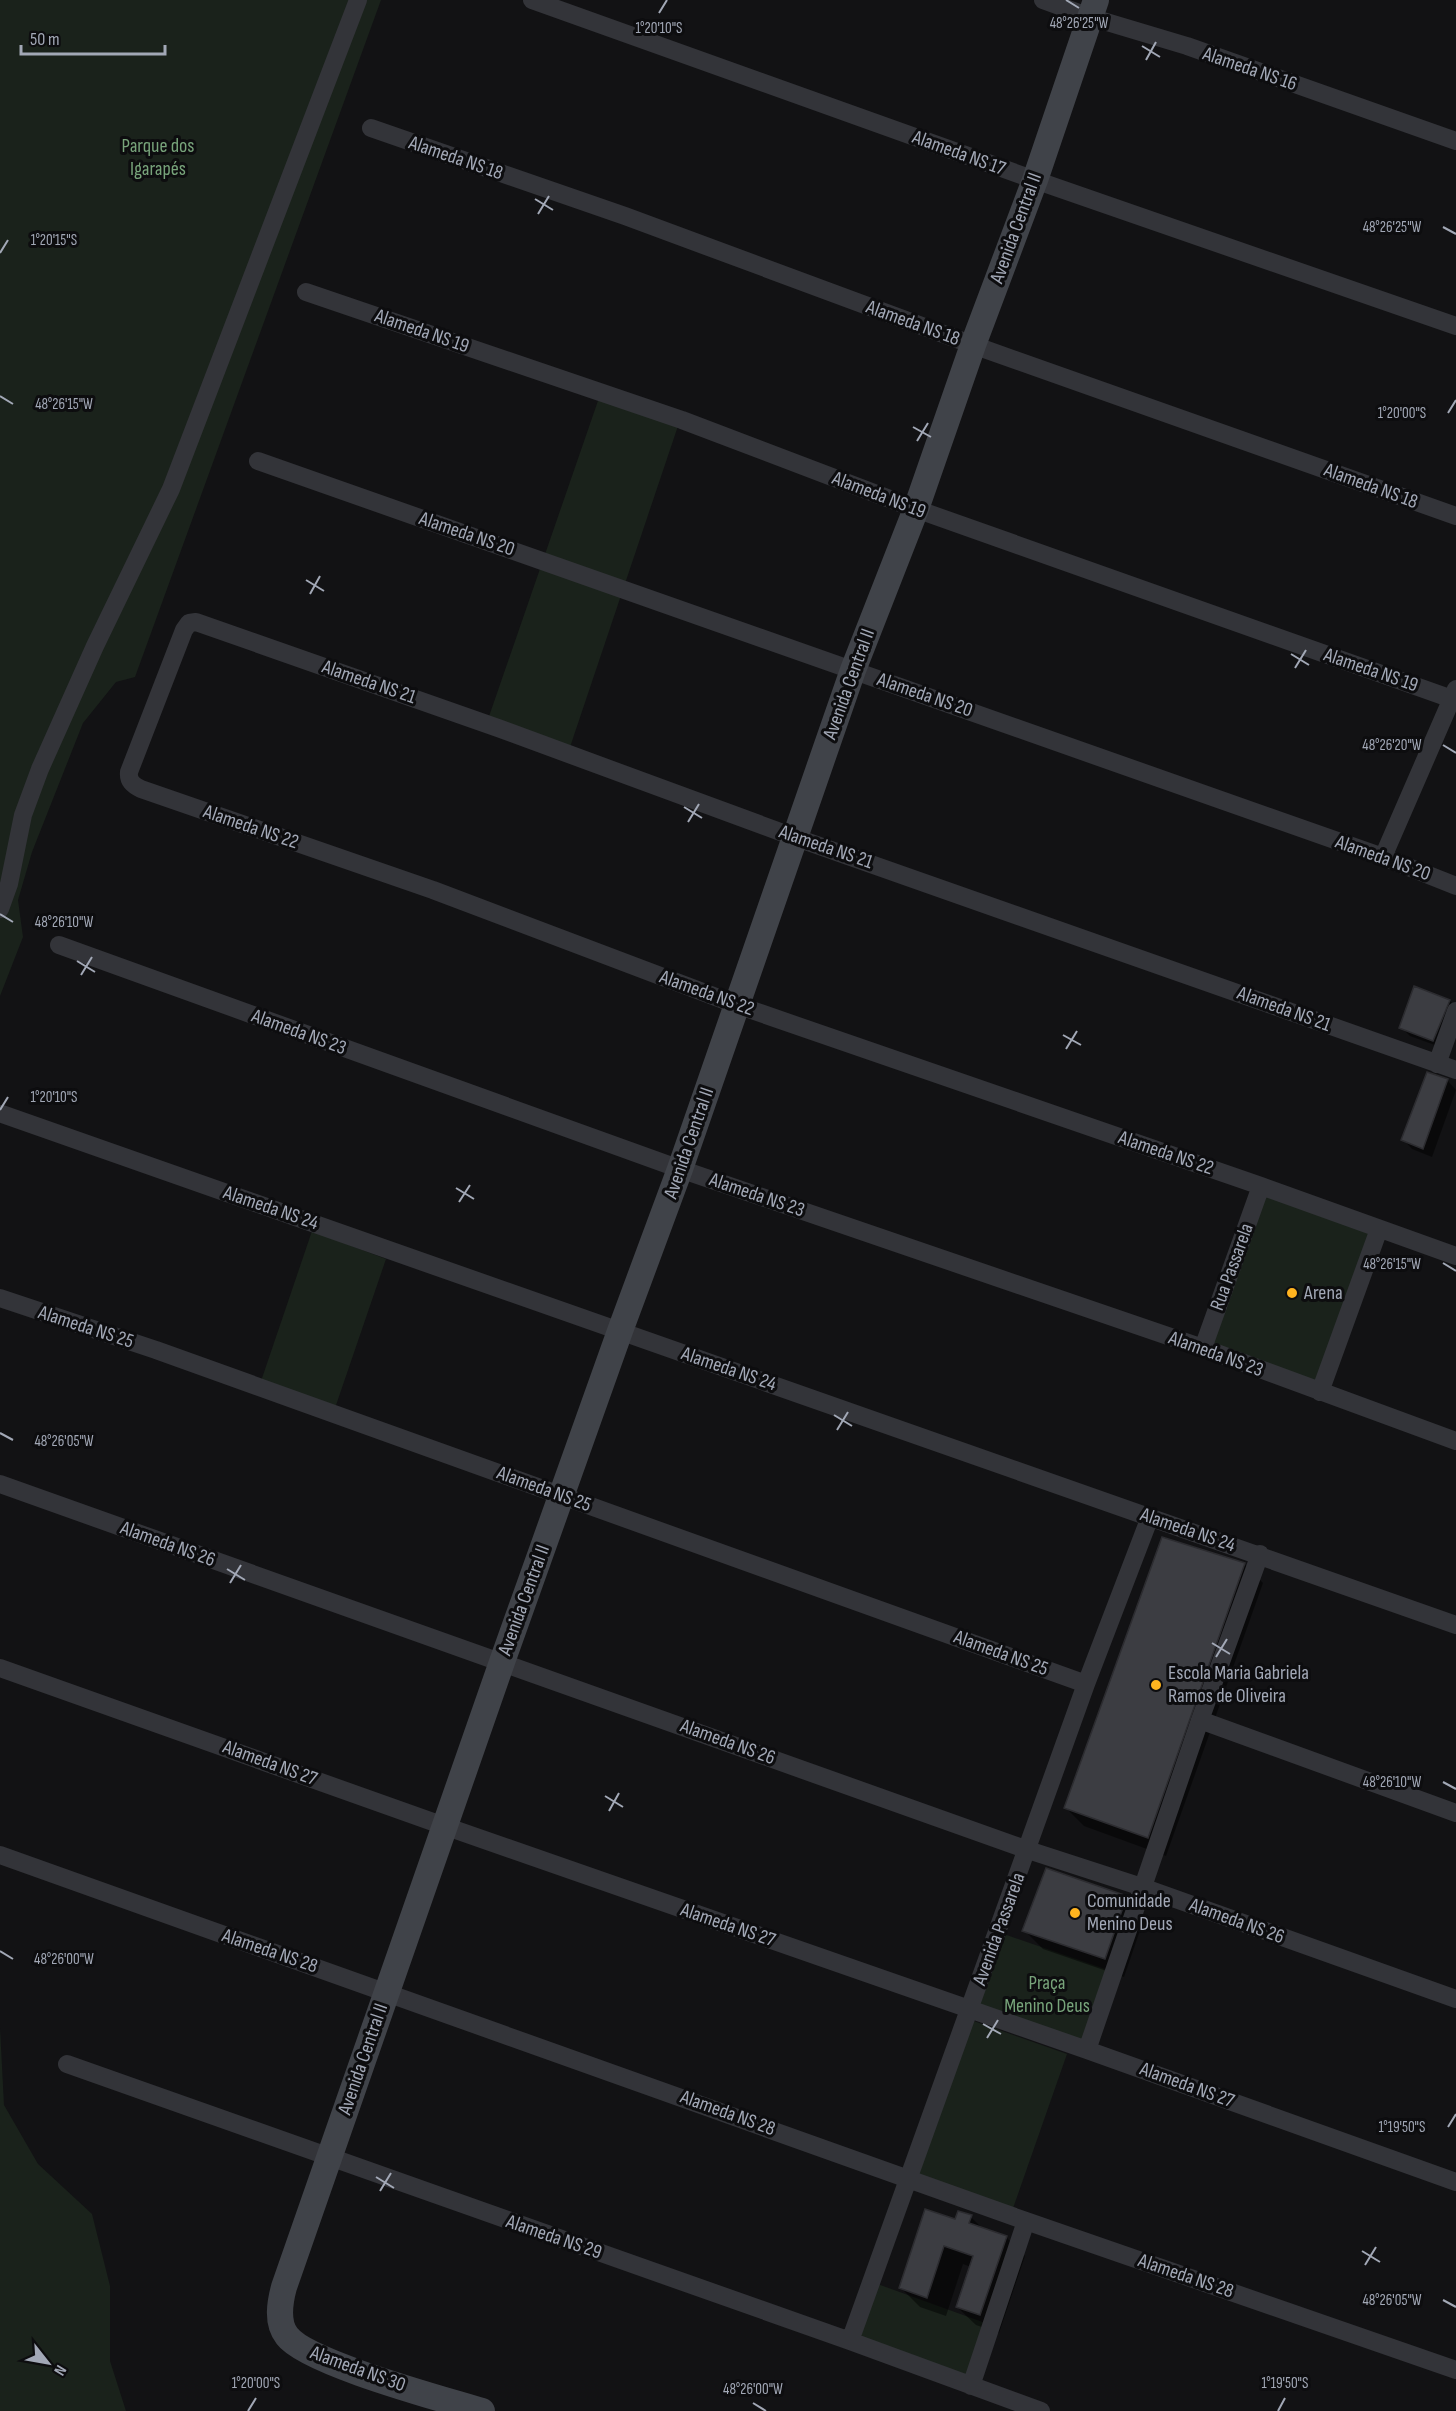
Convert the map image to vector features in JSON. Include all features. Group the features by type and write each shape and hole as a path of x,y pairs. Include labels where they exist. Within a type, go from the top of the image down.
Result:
{"street":[{"path":"0,909 9,884 23,815 40,769 95,646 171,489 358,0"},
{"name":"Alameda NS 17","path":"532,0 1035,180 1456,326"},
{"name":"Alameda NS 16","path":"1043,0 1093,9 1186,46 1456,141"},
{"name":"Avenida Central II","path":"284,2287 502,1662 680,1169 853,670 916,509 973,345 1035,180 1093,9"},
{"name":"Alameda NS 18","path":"371,128 625,216 973,345 1456,516"},
{"name":"Alameda NS 19","path":"306,292 682,420 916,509 1453,705"},
{"name":"Alameda NS 20","path":"258,461 1383,857 1456,885"},
{"name":"Alameda NS 21","path":"196,622 498,728 794,837 1456,1070"},
{"name":"Alameda NS 22","path":"196,622 189,623 186,627 139,743 129,772 130,781 134,786 433,891 737,1005 1261,1186 1456,1256"},
{"path":"1383,857 1453,705"},
{"name":"Alameda NS 23","path":"59,945 680,1169 1203,1348 1456,1441"},
{"path":"1437,1064 1456,1011"},
{"name":"Alameda NS 24","path":"2,1114 1260,1554 1456,1625"},
{"name":"Rua Passarela","path":"1203,1348 1261,1186"},
{"path":"1320,1392 1379,1229"},
{"name":"Alameda NS 25","path":"0,1298 156,1350 1086,1684"},
{"name":"Alameda NS 26","path":"0,1484 1028,1850 1142,1887 1456,1999"},
{"name":"Avenida Passarela","path":"850,2341 1086,1684 1150,1517"},
{"path":"1088,2050 1142,1887 1260,1554"},
{"name":"Alameda NS 27","path":"0,1668 444,1826 1088,2050 1456,2182"},
{"path":"1200,1720 1456,1813"},
{"name":"Alameda NS 28","path":"0,1855 1026,2221 1456,2370"},
{"name":"Alameda NS 29","path":"67,2064 850,2341 1041,2411"},
{"path":"970,2386 1026,2221"},
{"name":"Alameda NS 30","path":"284,2287 279,2305 281,2322 285,2333 295,2345 344,2367 482,2411"}],"green space":[{"name":"Parque dos Igarapés","path":"0,0 381,0 135,677 116,682 83,723 32,852 18,900 23,937 0,996"},
{"path":"600,395 679,423 566,759 485,728"},
{"name":"Arena","path":"1260,1189 1381,1230 1323,1397 1205,1356"},
{"path":"312,1231 386,1259 333,1414 259,1387"},
{"name":"Praça Menino Deus","path":"998,1932 1111,1971 1083,2052 970,2013"},
{"path":"968,2019 1067,2054 1011,2214 912,2179"},
{"path":"0,2028 4,2105 38,2164 92,2214 110,2286 110,2361 126,2411 0,2411"},
{"path":"872,2282 988,2324 967,2382 852,2339"}],"building":[{"path":"1414,986 1450,1000 1433,1041 1399,1028"},
{"path":"1427,1072 1448,1079 1423,1149 1401,1140"},
{"name":"Escola Maria Gabriela Ramos de Oliveira","path":"1162,1537 1245,1563 1148,1838 1064,1808"},
{"name":"Comunidade Menino Deus","path":"1046,1868 1127,1896 1105,1959 1022,1931"},
{"path":"925,2209 955,2219 958,2211 972,2215 969,2223 1007,2236 980,2315 956,2307 973,2256 944,2246 927,2298 899,2288"}],"place":[{"name":"Arena","path":"1292,1293"},
{"name":"Escola Maria Gabriela Ramos de Oliveira","path":"1156,1685"},
{"name":"Comunidade Menino Deus","path":"1075,1913"}]}
